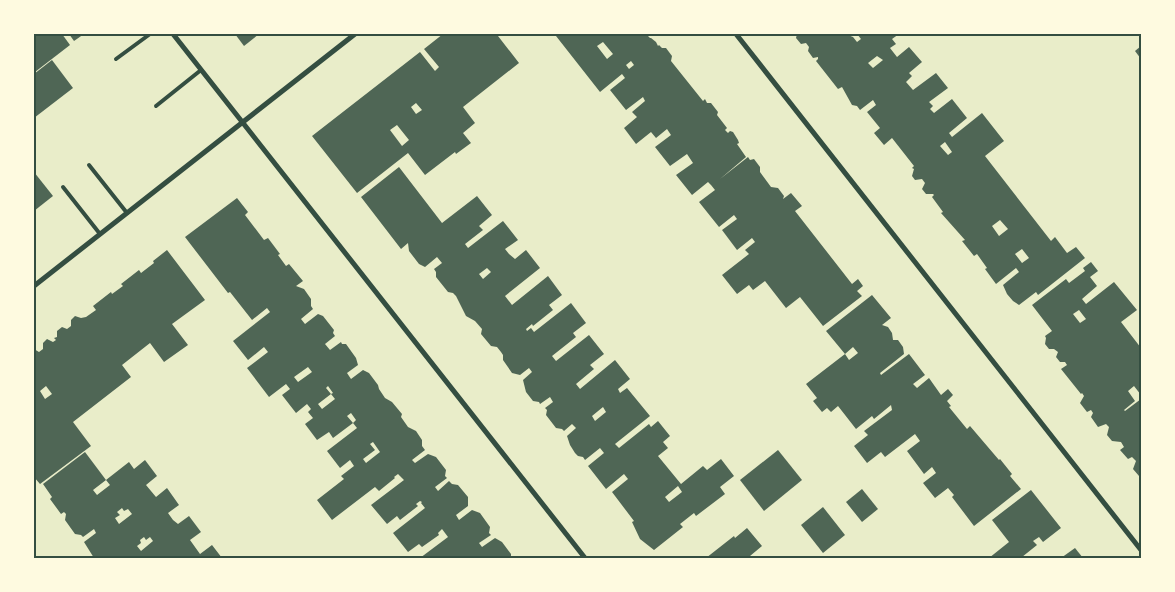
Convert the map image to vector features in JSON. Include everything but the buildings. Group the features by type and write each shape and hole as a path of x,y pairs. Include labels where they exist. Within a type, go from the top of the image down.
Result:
{"street":[{"path":"173,34 585,558"},
{"path":"34,286 355,34"},
{"path":"736,34 1141,550"}],"lane":[{"path":"116,59 150,34"},
{"path":"156,106 201,70"},
{"path":"89,165 127,213"},
{"path":"63,187 100,234"}]}
